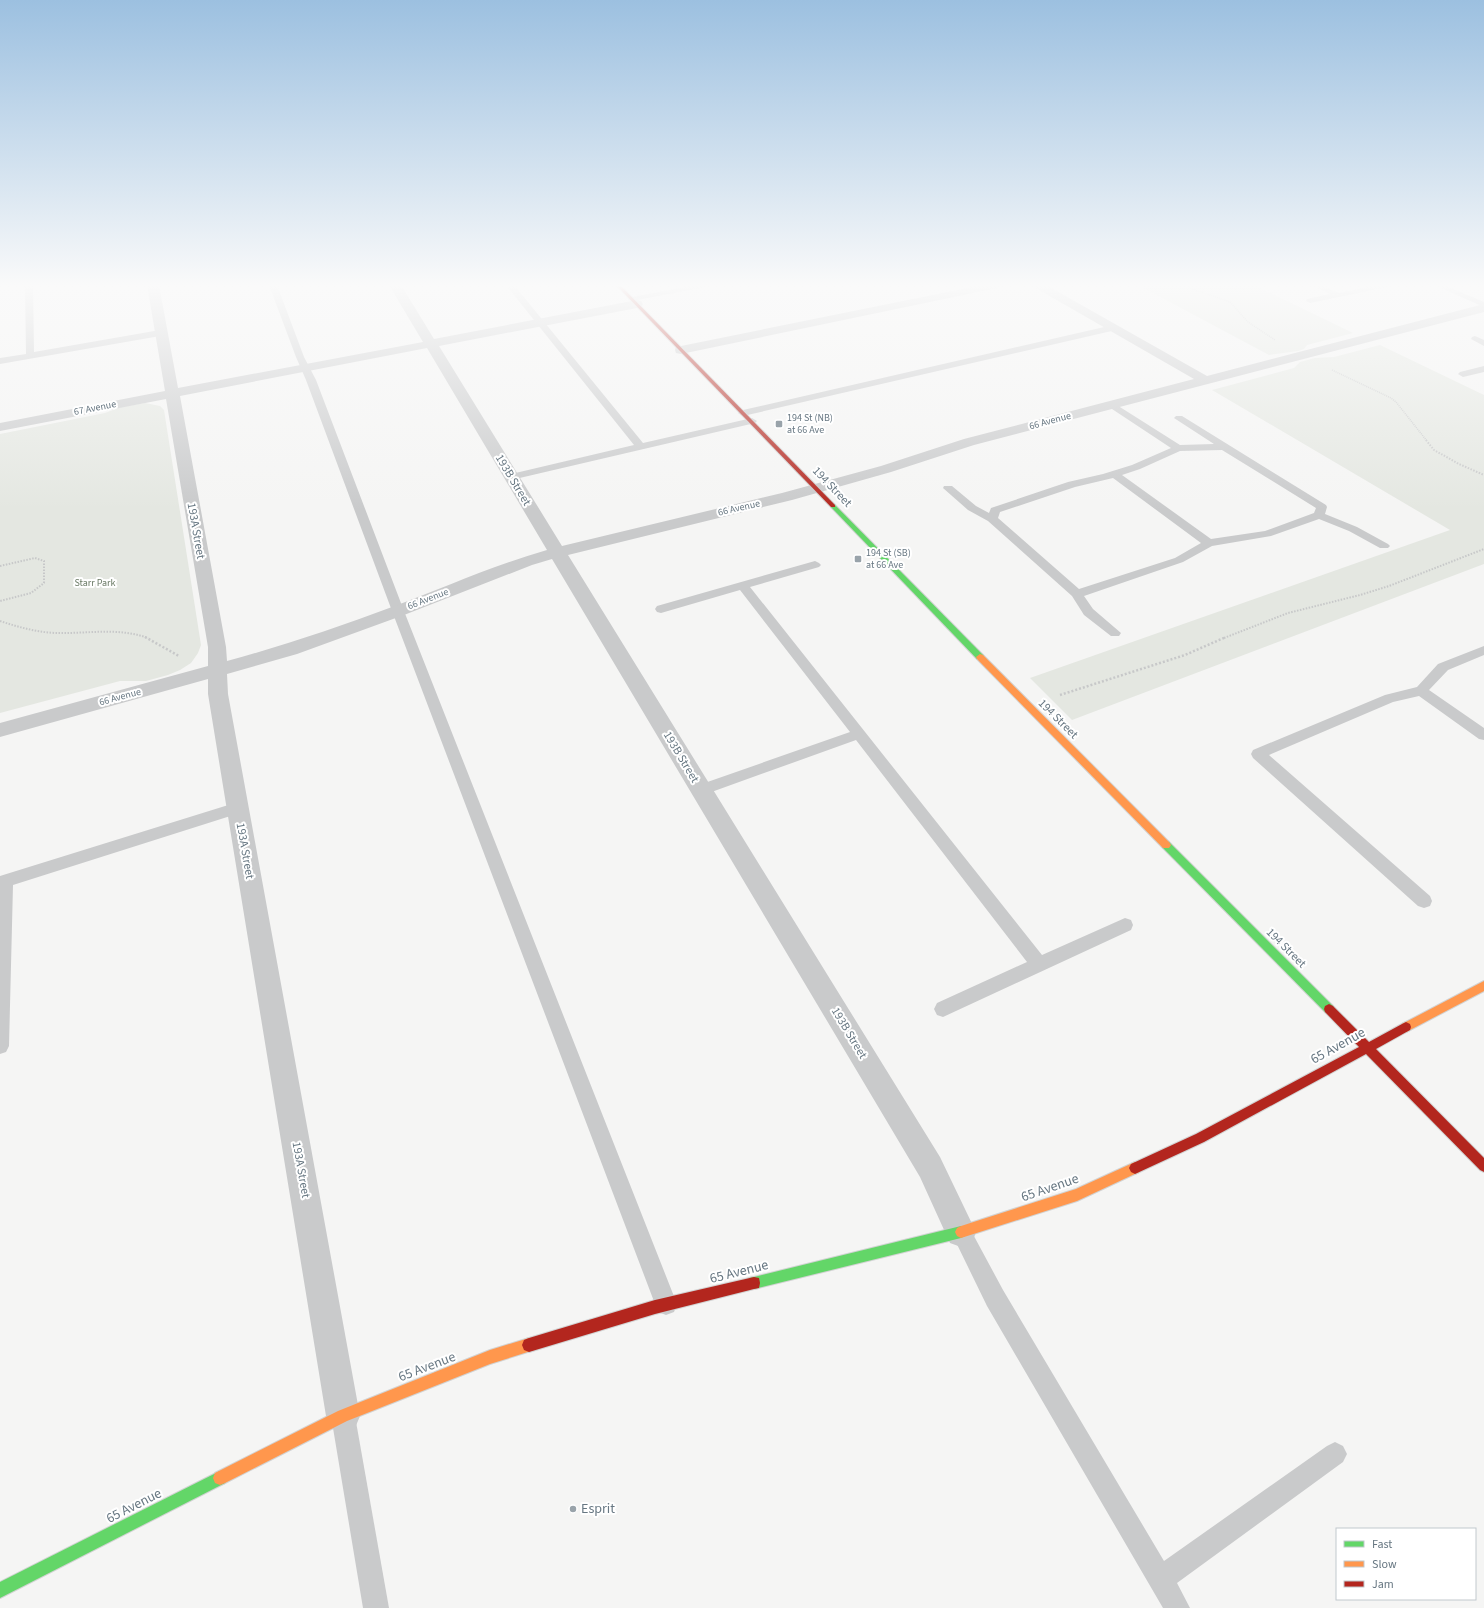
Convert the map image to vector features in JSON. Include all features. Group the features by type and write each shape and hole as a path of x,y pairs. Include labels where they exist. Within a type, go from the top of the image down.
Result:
{"street":[{"name":"193A Street","path":"165,360 217,647 218,694 343,1416"},
{"name":"67 Avenue","path":"0,426 346,360"},
{"name":"193B Street","path":"440,360 930,1167 961,1232"},
{"name":"194 Street","path":"691,360 1043,721 1484,1166"},
{"path":"1169,360 1206,381"},
{"name":"66 Avenue","path":"0,730 290,650 398,611 526,561 557,552 817,488 886,469 969,442 1286,360"},
{"name":"65 Avenue","path":"0,1590 343,1416 490,1358 666,1304 961,1232 1077,1195 1200,1138 1366,1046 1484,986"}],"lane":[{"path":"302,360 314,387 398,611 666,1304"},
{"path":"572,360 641,447"},
{"path":"743,412 972,360"},
{"path":"1463,374 1484,369"},
{"path":"1112,405 1178,448"},
{"path":"1179,418 1208,435 1224,448 1322,507 1319,515"},
{"path":"511,477 752,421"},
{"path":"992,519 995,510 1072,484 1136,467 1178,448 1224,448"},
{"path":"1114,474 1210,543"},
{"path":"948,488 972,508 992,519 1077,594 1088,612 1115,633"},
{"path":"1077,594 1179,560 1210,543 1267,534 1319,515 1354,529 1384,546"},
{"path":"660,609 815,565"},
{"path":"743,586 1040,965"},
{"path":"1424,901 1258,754 1390,698 1421,691 1443,667 1484,650"},
{"path":"1421,691 1484,735"},
{"path":"701,790 859,734"},
{"path":"0,1046 2,882 238,808"},
{"path":"943,1009 1125,925"},
{"path":"961,1232 995,1298 1177,1608"},
{"path":"343,1416 376,1608"},
{"path":"1160,1579 1334,1454"}],"path":[{"path":"1329,369 1391,398 1396,402 1434,450 1454,462 1484,475"},
{"path":"1060,695 1186,655 1258,624 1288,613 1360,595 1389,586 1484,549"},
{"path":"0,566 35,558 44,561 44,583 31,594 0,600"},
{"path":"0,621 41,632 117,633 143,636 179,656"}],"green space":[{"path":"1307,360 1411,360 1484,395 1484,564 1072,720 1030,678 1450,530 1212,390 1294,368 1300,362"},
{"name":"Starr Park","path":"145,403 160,406 164,410 201,645 198,653 191,663 168,675 146,681 120,681 0,713 0,434 105,413 121,407"}],"traffic: fast":[{"path":"833,506 980,657"},
{"path":"1166,845 1329,1009"},
{"path":"754,1283 961,1232"},
{"path":"0,1590 220,1478"}],"traffic: slow":[{"path":"980,657 1166,845"},
{"path":"1406,1027 1484,986"},
{"path":"961,1232 1077,1195 1135,1168"},
{"path":"220,1478 343,1416 490,1357 529,1345"}],"traffic: jam":[{"path":"691,360 833,506"},
{"path":"1329,1009 1484,1166"},
{"path":"1135,1168 1200,1138 1406,1027"},
{"path":"529,1345 655,1307 754,1283"}],"place":[{"name":"194 St (NB) at 66 Ave","path":"779,424"},
{"name":"194 St (SB) at 66 Ave","path":"858,559"},
{"name":"Esprit","path":"573,1509"}]}
